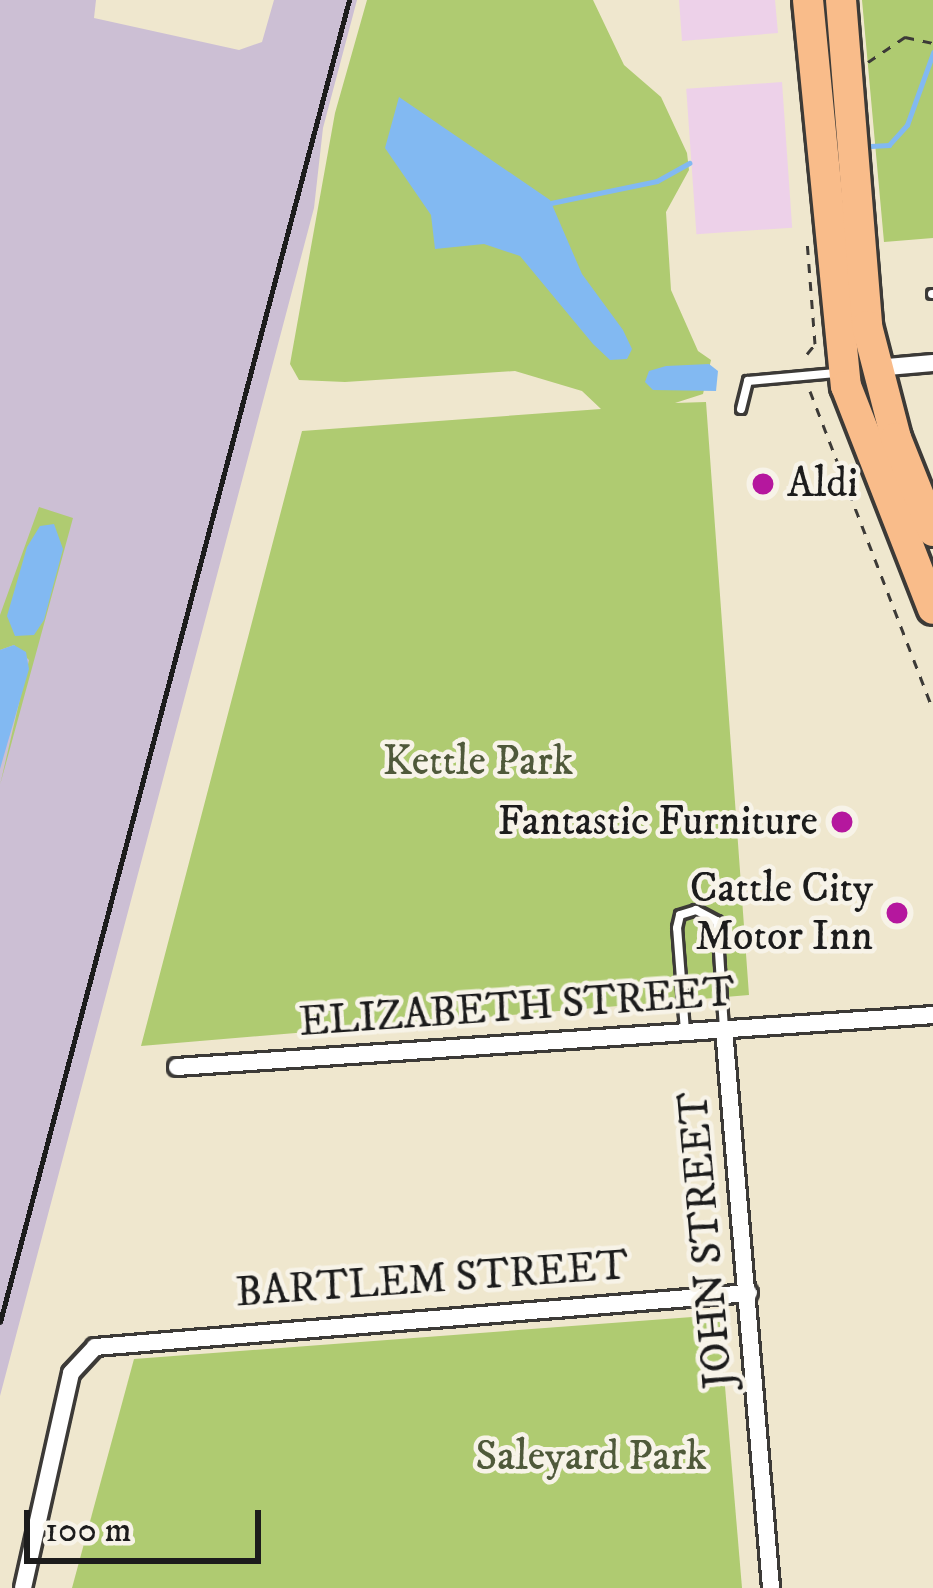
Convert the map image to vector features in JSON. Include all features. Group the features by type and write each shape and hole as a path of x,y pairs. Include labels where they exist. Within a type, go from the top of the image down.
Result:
{"highway":[{"path":"808,0 844,373 867,452 933,609"},
{"path":"841,0 862,282 876,368 933,531"},
{"path":"844,373 876,368"}],"street":[{"path":"876,368 933,363"},
{"name":"ELIZABETH STREET","path":"177,1067 933,1015"},
{"name":"JOHN STREET","path":"724,1030 771,1588"},
{"name":"BARTLEM STREET","path":"23,1588 71,1373 85,1353 121,1340 749,1293"}],"lane":[{"path":"741,409 748,381 844,373"},
{"path":"685,1032 677,928 680,915 696,910 712,913 718,925 724,1030"}],"path":[{"path":"860,63 879,61 905,38 933,42"},
{"path":"810,391 933,709"}],"shaded area":[{"path":"0,0 96,0 94,18 239,50 262,42 274,0 357,0 323,128 314,208 0,1396"},
{"path":"679,0 775,0 778,33 682,41"},
{"path":"782,82 792,228 696,234 686,89"}],"green space":[{"name":"Kettle Park","path":"367,0 593,0 624,65 661,97 687,153 689,170 666,212 671,290 698,351 711,360 703,394 675,403 706,402 749,995 141,1046 302,431 601,409 582,391 515,371 345,382 299,380 290,364 335,113"},
{"path":"862,0 933,0 933,238 884,242"},
{"path":"39,507 73,518 0,785 29,660 14,645 0,650 0,615"},
{"name":"Saleyard Park","path":"719,1315 742,1588 72,1588 134,1359"}],"water":[{"path":"399,97 550,200 582,274 623,330 632,349 627,359 610,360 593,344 520,256 484,244 435,249 431,215 385,148"},
{"path":"709,364 718,371 716,391 653,390 645,382 649,371 666,366"},
{"path":"54,524 63,549 44,620 34,635 15,636 7,616 27,547 40,526"},
{"path":"14,645 26,652 29,669 0,769 0,650"}],"waterway":[{"path":"871,146 889,145 907,125 933,53"},
{"path":"551,203 657,181 689,163"}],"railway":[{"path":"0,1322 349,0"}],"place":[{"name":"Aldi","path":"763,484"},
{"name":"Fantastic Furniture","path":"842,822"},
{"name":"Cattle City Motor Inn","path":"897,913"}]}
